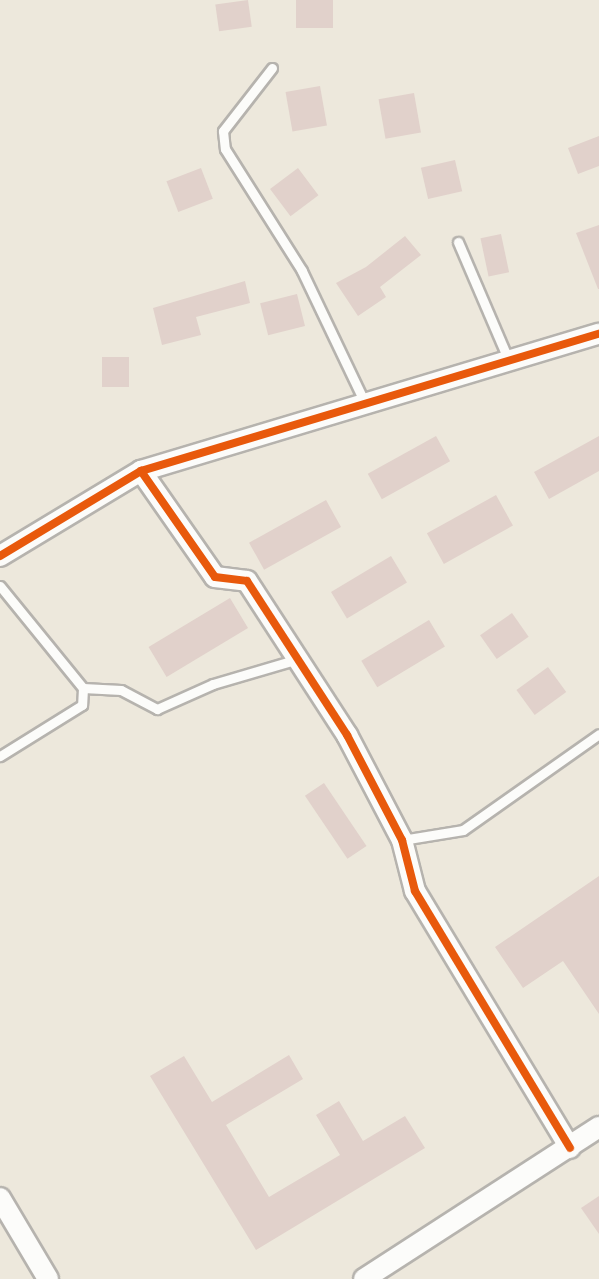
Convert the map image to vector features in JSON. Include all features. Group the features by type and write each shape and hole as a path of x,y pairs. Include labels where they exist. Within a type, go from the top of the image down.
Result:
{"street":[{"path":"0,556 141,471 366,407 599,334"},
{"path":"141,471 216,577 247,581 347,735 402,840 415,891 570,1148"},
{"path":"364,1279 570,1148 599,1127"},
{"path":"0,1198 48,1279"}],"lane":[{"path":"272,68 223,131 225,149 302,271 366,407"},
{"path":"458,242 510,362"},
{"path":"0,586 83,688 82,705 0,756"},
{"path":"83,688 121,690 157,709 213,684 298,659"},
{"path":"402,840 463,830 599,734"}],"building":[{"path":"248,0 252,27 219,31 215,5"},
{"path":"296,0 333,0 333,28 296,28"},
{"path":"320,86 327,125 292,131 286,92"},
{"path":"414,93 421,132 385,139 379,99"},
{"path":"599,136 599,166 578,174 568,148"},
{"path":"455,160 462,191 428,199 421,168"},
{"path":"201,168 213,199 178,212 166,181"},
{"path":"298,168 318,195 291,216 270,189"},
{"path":"599,225 599,289 598,289 576,233"},
{"path":"501,234 509,272 489,277 480,238"},
{"path":"405,236 421,255 380,287 386,297 358,316 336,283 366,267"},
{"path":"245,281 250,303 196,317 201,335 162,345 153,308"},
{"path":"297,294 305,326 268,335 260,303"},
{"path":"102,357 129,357 129,387 102,387"},
{"path":"436,436 450,461 382,499 368,474"},
{"path":"599,436 599,471 549,499 534,472"},
{"path":"496,495 513,526 444,564 427,533"},
{"path":"326,500 341,527 264,570 249,543"},
{"path":"391,556 407,583 347,619 331,592"},
{"path":"230,598 248,628 167,677 149,647"},
{"path":"512,613 529,637 497,659 480,635"},
{"path":"429,620 445,647 377,687 361,661"},
{"path":"548,667 566,692 535,715 516,690"},
{"path":"324,783 366,846 347,859 305,796"},
{"path":"599,876 599,1014 563,961 523,988 495,947"},
{"path":"289,1055 303,1079 226,1125 269,1197 340,1155 316,1115 339,1101 363,1141 405,1116 425,1148 256,1250 150,1076 184,1056 212,1102"},
{"path":"599,1196 599,1234 581,1208"}],"cycle path":[{"path":"0,556 141,471 599,334"},
{"path":"141,471 215,577 247,581 347,735 402,840 415,891 570,1148"}]}
